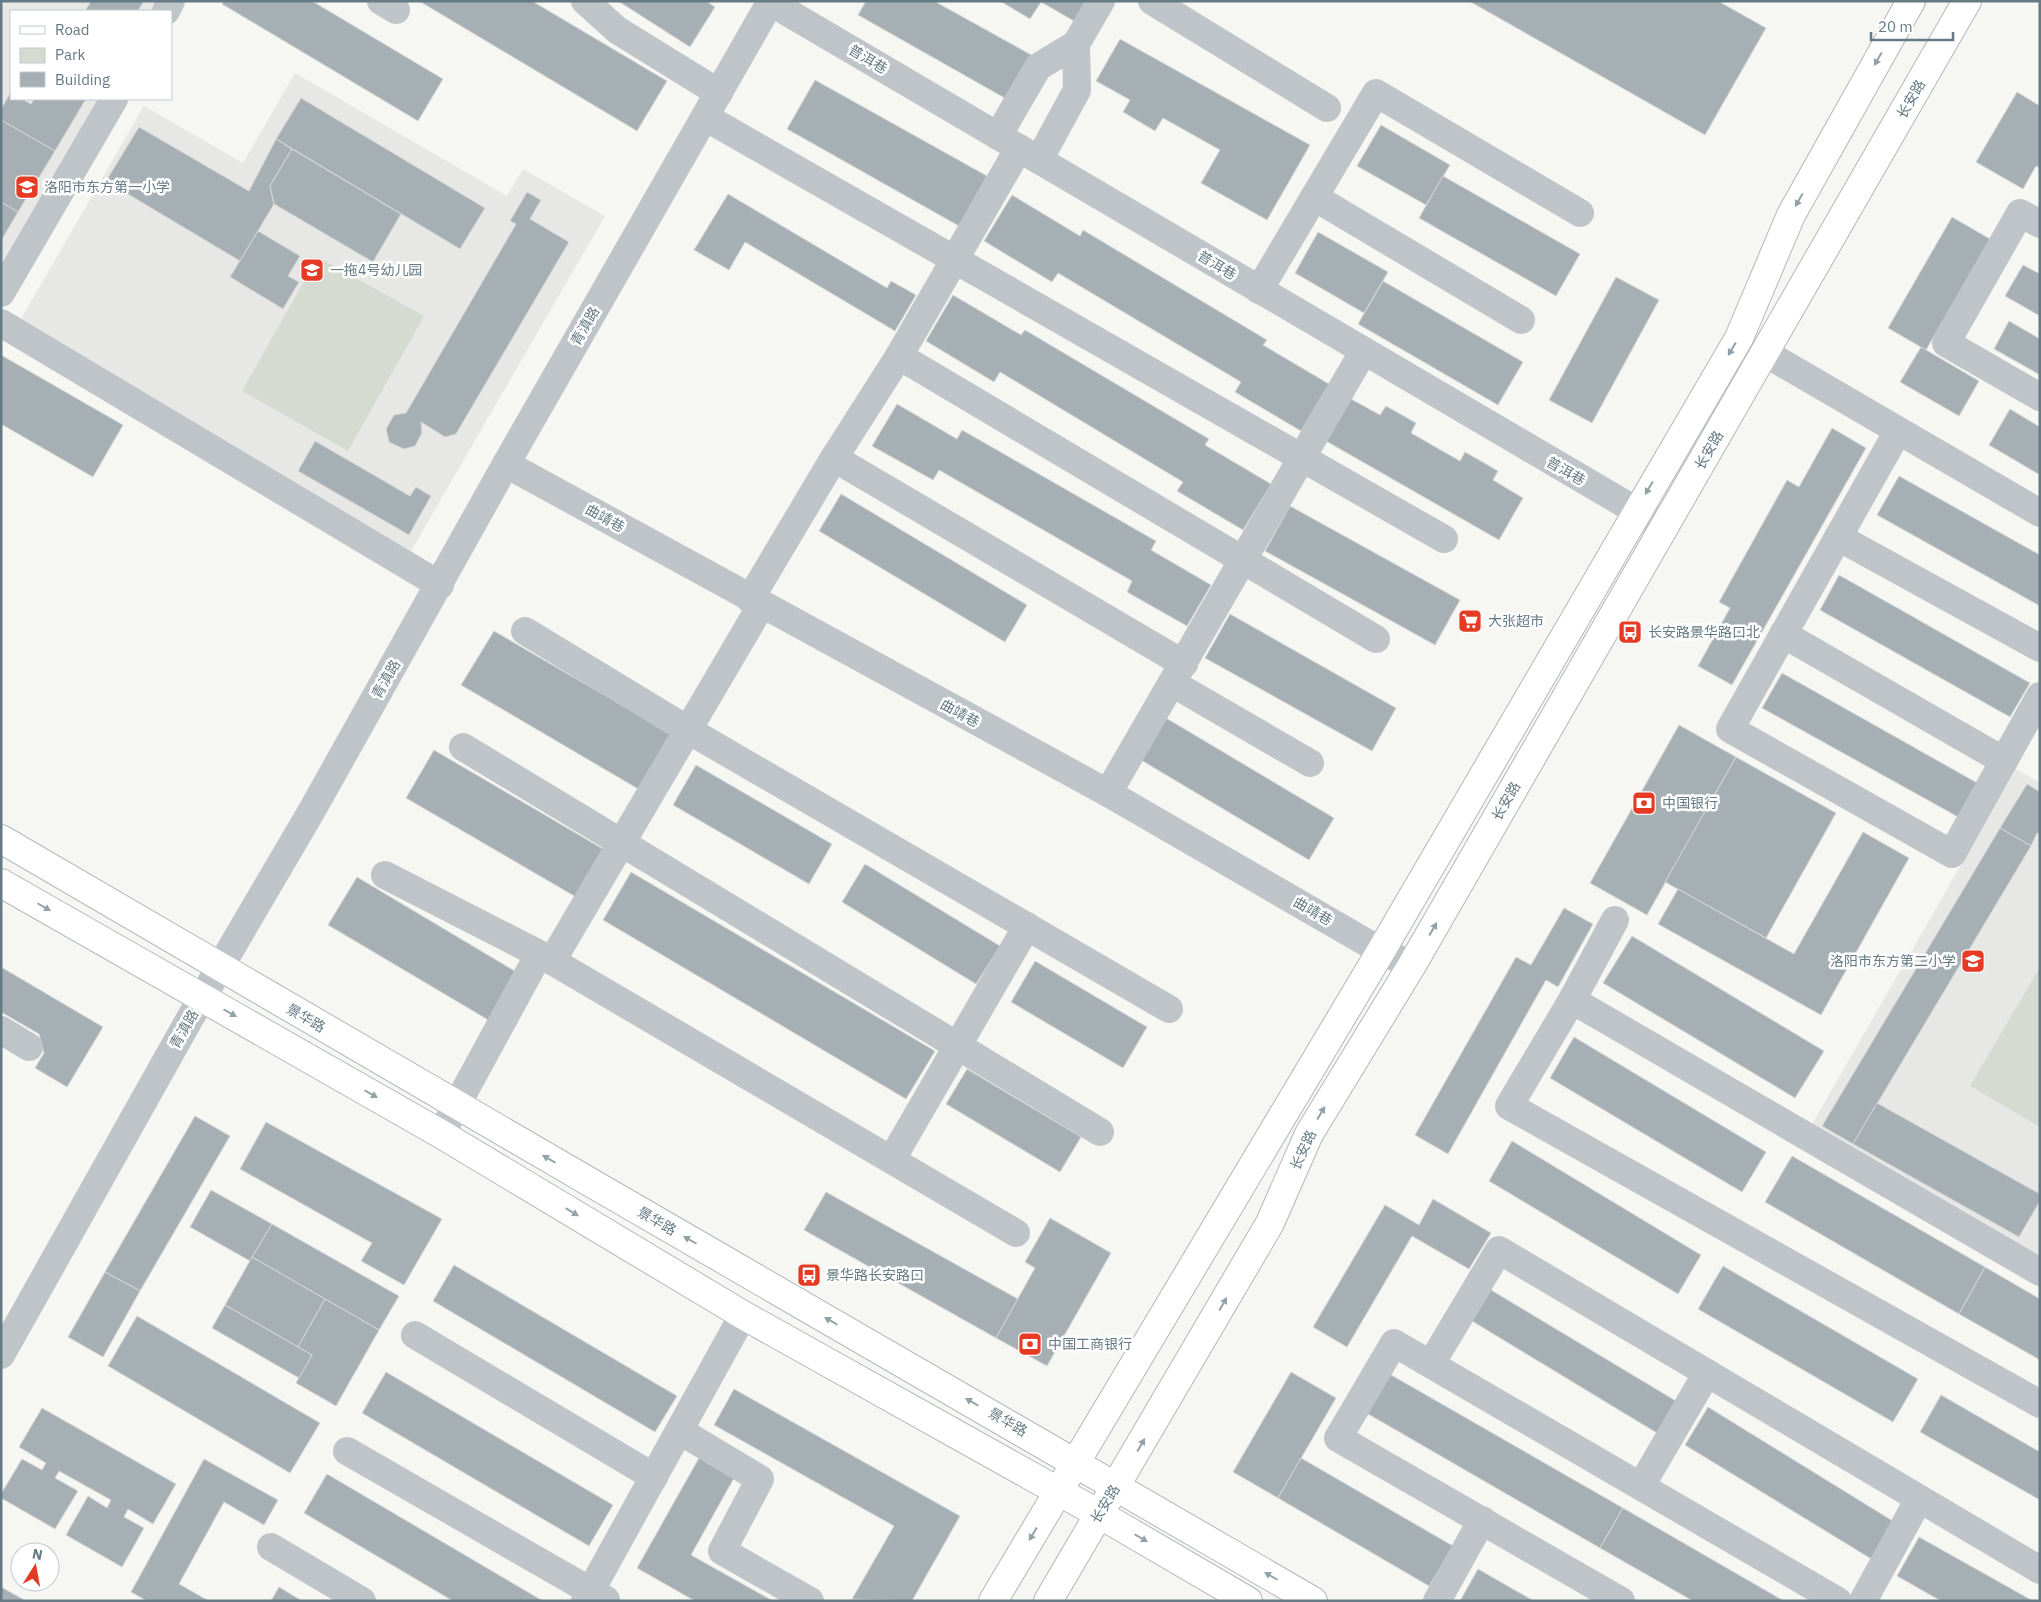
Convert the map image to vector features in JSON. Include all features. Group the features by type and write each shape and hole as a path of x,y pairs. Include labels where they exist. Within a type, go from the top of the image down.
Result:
{"main road":[{"path":"993,1601 1381,951 1739,338 1790,215 1911,1"},
{"name":"长安路","path":"1048,1601 1270,1223 1309,1134 1412,965 1967,1"},
{"name":"景华路","path":"1,840 456,1106 1075,1461 1313,1601"},
{"path":"1,883 441,1134 743,1314 1099,1514 1248,1601"}],"street":[{"path":"585,1 617,30 719,92"},
{"path":"1019,148 1038,67 1076,44 1101,1"},
{"path":"1152,1 1327,108"},
{"name":"青滇路","path":"1,1355 202,997 440,585 506,464 771,2"},
{"name":"普洱巷","path":"771,2 1363,352 1664,527"},
{"path":"441,1134 546,958 620,843 688,730 834,458 899,356 1019,148 1077,90 1076,44"},
{"path":"1259,290 1376,93 1580,213"},
{"path":"1,292 113,100"},
{"path":"705,117 1444,539"},
{"path":"1314,197 1521,320"},
{"path":"2040,224 2020,213 1946,343 2040,397"},
{"path":"1,323 440,585"},
{"path":"1108,793 1363,352"},
{"path":"1765,353 2040,513"},
{"path":"899,356 1376,639"},
{"path":"1898,431 1730,728 1952,854 2040,696"},
{"path":"834,458 1178,674 1310,764"},
{"name":"曲靖巷","path":"506,464 1108,793 1381,951 1412,965"},
{"path":"1838,537 2040,648"},
{"path":"525,631 688,730 1169,1009"},
{"path":"1783,634 2004,761"},
{"path":"463,748 1100,1132"},
{"path":"385,875 546,958 892,1159 1016,1234"},
{"path":"1616,920 1572,1000 1509,1106 2040,1404"},
{"path":"892,1159 1027,926"},
{"path":"1572,1000 2040,1272"},
{"path":"1,1030 29,1047"},
{"path":"1431,1364 1499,1250 2040,1570"},
{"path":"347,1451 594,1598 654,1477 743,1314"},
{"path":"415,1335 654,1477"},
{"path":"1621,1601 1338,1438 1394,1342 1640,1486 1822,1597"},
{"path":"1640,1486 1707,1374"},
{"path":"680,1431 760,1479 722,1551 810,1601"},
{"path":"1863,1601 1920,1499"},
{"path":"1437,1601 1482,1520"},
{"path":"271,1547 362,1601"}],"shaded area":[{"name":"洛阳市东方第一小学","path":"1,1 161,1 156,10 10,10 10,100 103,100 1,276"},
{"name":"一拖4号幼儿园","path":"295,73 507,196 523,169 605,216 411,551 18,324 144,106 243,163"},
{"name":"洛阳市东方第二小学","path":"2016,769 2040,783 2040,1275 1803,1140"}],"green space":[{"path":"318,257 424,316 348,451 242,391"},
{"path":"2040,967 2040,1127 1970,1086"}],"building":[{"path":"91,1 144,1 139,10 86,10"},
{"path":"224,1 312,1 443,79 418,121 222,4"},
{"path":"419,1 532,1 667,81 637,131"},
{"path":"618,1 706,1 715,7 690,47"},
{"path":"866,1 934,1 1035,57 1010,101 858,15"},
{"path":"1000,1 1086,1 1074,21 1041,2 1030,19"},
{"path":"1469,1 1718,1 1766,28 1705,135"},
{"path":"1120,39 1310,145 1267,220 1201,183 1220,150 1163,118 1155,131 1123,112 1130,100 1096,81"},
{"path":"815,80 987,176 959,226 787,129"},
{"path":"2017,92 2040,106 2040,168 2036,166 2023,189 1976,162"},
{"path":"10,94 10,100 24,100 31,104 33,100 85,100 55,151 1,120 1,109"},
{"path":"301,98 485,208 460,249 276,139"},
{"path":"1,120 55,151 18,212 1,202"},
{"path":"1381,125 1450,165 1426,205 1357,166"},
{"path":"139,127 249,191 276,139 292,149 270,186 274,204 240,261 106,181"},
{"path":"292,149 401,214 373,262 274,204 270,186"},
{"path":"1443,176 1580,254 1556,296 1419,218"},
{"path":"527,192 541,200 530,219 569,242 456,434 445,437 421,422 422,433 415,446 404,449 389,442 386,429 394,415 406,413 516,224 510,221"},
{"path":"728,194 887,288 891,281 916,295 895,331 745,242 729,270 694,250"},
{"path":"1012,195 1080,236 1083,230 1267,340 1263,345 1329,384 1301,431 1235,392 1241,382 1058,273 1052,282 984,241"},
{"path":"1,202 18,212 1,241"},
{"path":"1952,217 1990,239 1926,350 1888,328"},
{"path":"258,231 300,256 288,276 299,282 283,309 230,277"},
{"path":"1318,232 1388,272 1364,313 1295,273"},
{"path":"2023,265 2040,274 2040,316 2005,296"},
{"path":"1616,277 1659,300 1592,423 1549,400"},
{"path":"1383,281 1523,362 1498,405 1358,324"},
{"path":"953,295 1021,335 1025,330 1209,439 1205,445 1271,484 1243,530 1177,491 1183,482 1000,372 994,382 926,341"},
{"path":"2009,321 2040,339 2040,375 1994,349"},
{"path":"1921,347 1979,381 1959,416 1900,382"},
{"path":"1,355 123,425 93,477 1,424"},
{"path":"1351,399 1380,415 1386,406 1416,423 1411,433 1460,461 1465,452 1498,471 1493,480 1523,498 1499,540 1326,441"},
{"path":"897,404 957,439 962,430 1156,541 1151,550 1211,585 1187,626 1127,592 1132,581 939,470 933,480 872,446"},
{"path":"2010,409 2040,427 2040,475 1989,445"},
{"path":"1832,428 1866,448 1732,685 1698,666 1730,608 1719,602 1787,480 1799,487"},
{"path":"315,441 410,496 416,487 431,496 409,535 298,471"},
{"path":"1899,476 2040,555 2040,606 1877,515"},
{"path":"841,494 1027,605 1005,642 819,531"},
{"path":"1290,506 1460,600 1435,645 1265,551"},
{"path":"1839,575 2030,683 2010,717 1820,610"},
{"path":"1230,614 1396,708 1372,751 1205,658"},
{"path":"494,631 673,735 640,790 461,685"},
{"path":"1782,673 1979,784 1960,818 1762,708"},
{"path":"1166,718 1334,818 1309,860 1141,760"},
{"path":"1679,725 1736,757 1647,915 1590,883"},
{"path":"434,750 603,849 576,897 406,798"},
{"path":"1736,757 1836,813 1766,938 1665,882"},
{"path":"696,765 832,844 809,884 673,805"},
{"path":"2027,784 2040,792 2040,834 2037,833 2031,846 2000,828"},
{"path":"2000,828 2031,846 1853,1144 1822,1126"},
{"path":"1863,832 1909,858 1821,1015 1658,924 1678,889 1794,954"},
{"path":"865,864 1000,946 976,984 842,902"},
{"path":"631,872 935,1051 906,1099 603,920"},
{"path":"357,877 518,973 490,1021 328,925"},
{"path":"1564,908 1593,924 1558,987 1546,980 1448,1154 1415,1135 1516,957 1531,965"},
{"path":"1632,936 1824,1051 1795,1098 1603,983"},
{"path":"1035,961 1147,1027 1123,1068 1011,1002"},
{"path":"1,967 103,1027 67,1087 35,1068 44,1053 39,1034 1,1012"},
{"path":"1574,1037 1766,1152 1742,1192 1550,1078"},
{"path":"967,1069 1081,1137 1060,1172 946,1104"},
{"path":"1877,1103 2040,1194 2040,1201 2019,1237 1853,1144"},
{"path":"195,1116 230,1136 140,1291 105,1272"},
{"path":"266,1122 442,1219 404,1285 361,1261 372,1243 240,1169"},
{"path":"1512,1141 1701,1255 1678,1294 1489,1181"},
{"path":"1792,1156 1985,1267 1959,1314 1765,1202"},
{"path":"211,1190 272,1224 250,1261 190,1227"},
{"path":"826,1192 1018,1299 996,1338 804,1230"},
{"path":"1433,1199 1491,1233 1469,1269 1412,1236 1347,1347 1313,1327 1385,1205 1419,1225"},
{"path":"1050,1218 1111,1253 1047,1366 996,1338 1035,1268 1025,1262"},
{"path":"272,1224 399,1296 379,1330 252,1257"},
{"path":"252,1257 325,1299 298,1347 225,1305"},
{"path":"454,1265 677,1396 655,1432 433,1301"},
{"path":"1723,1266 1918,1379 1893,1422 1698,1309"},
{"path":"1985,1267 2040,1299 2040,1360 1959,1314"},
{"path":"105,1272 140,1291 103,1357 68,1337"},
{"path":"1491,1290 1676,1401 1657,1433 1472,1321"},
{"path":"325,1299 379,1330 336,1406 296,1383 312,1355 298,1347"},
{"path":"225,1305 312,1355 299,1378 212,1328"},
{"path":"137,1316 320,1423 290,1473 108,1366"},
{"path":"386,1372 613,1505 589,1546 362,1413"},
{"path":"1291,1372 1336,1398 1278,1498 1233,1472"},
{"path":"1386,1372 1623,1508 1600,1548 1363,1411"},
{"path":"734,1389 960,1516 912,1601 852,1599 894,1526 714,1425"},
{"path":"1941,1395 2040,1452 2040,1500 1920,1432"},
{"path":"1708,1407 1896,1523 1873,1560 1685,1445"},
{"path":"42,1408 176,1484 153,1524 128,1509 124,1517 144,1528 122,1567 66,1535 88,1496 107,1508 111,1500 59,1471 55,1478 78,1491 55,1529 1,1498 1,1494 22,1459 42,1470 46,1463 19,1447"},
{"path":"699,1458 734,1478 691,1555 773,1601 695,1601 637,1568"},
{"path":"1301,1458 1453,1546 1429,1586 1278,1498"},
{"path":"204,1459 278,1500 264,1525 224,1502 179,1584 209,1601 147,1601 131,1592"},
{"path":"327,1474 543,1601 453,1601 304,1513"},
{"path":"1623,1508 1784,1601 1693,1601 1600,1548"},
{"path":"1919,1537 2033,1601 1941,1601 1897,1576"},
{"path":"1478,1569 1534,1601 1460,1601"},
{"path":"1,1587 26,1601 1,1601"},
{"path":"279,1587 302,1601 271,1601"}],"place":[{"name":"洛阳市东方第一小学","path":"27,187"},
{"name":"一拖4号幼儿园","path":"312,270"},
{"name":"大张超市","path":"1470,621"},
{"name":"长安路景华路口北","path":"1630,632"},
{"name":"中国银行","path":"1644,803"},
{"name":"洛阳市东方第二小学","path":"1973,961"},
{"name":"景华路长安路口","path":"809,1275"},
{"name":"中国工商银行","path":"1030,1344"}]}
